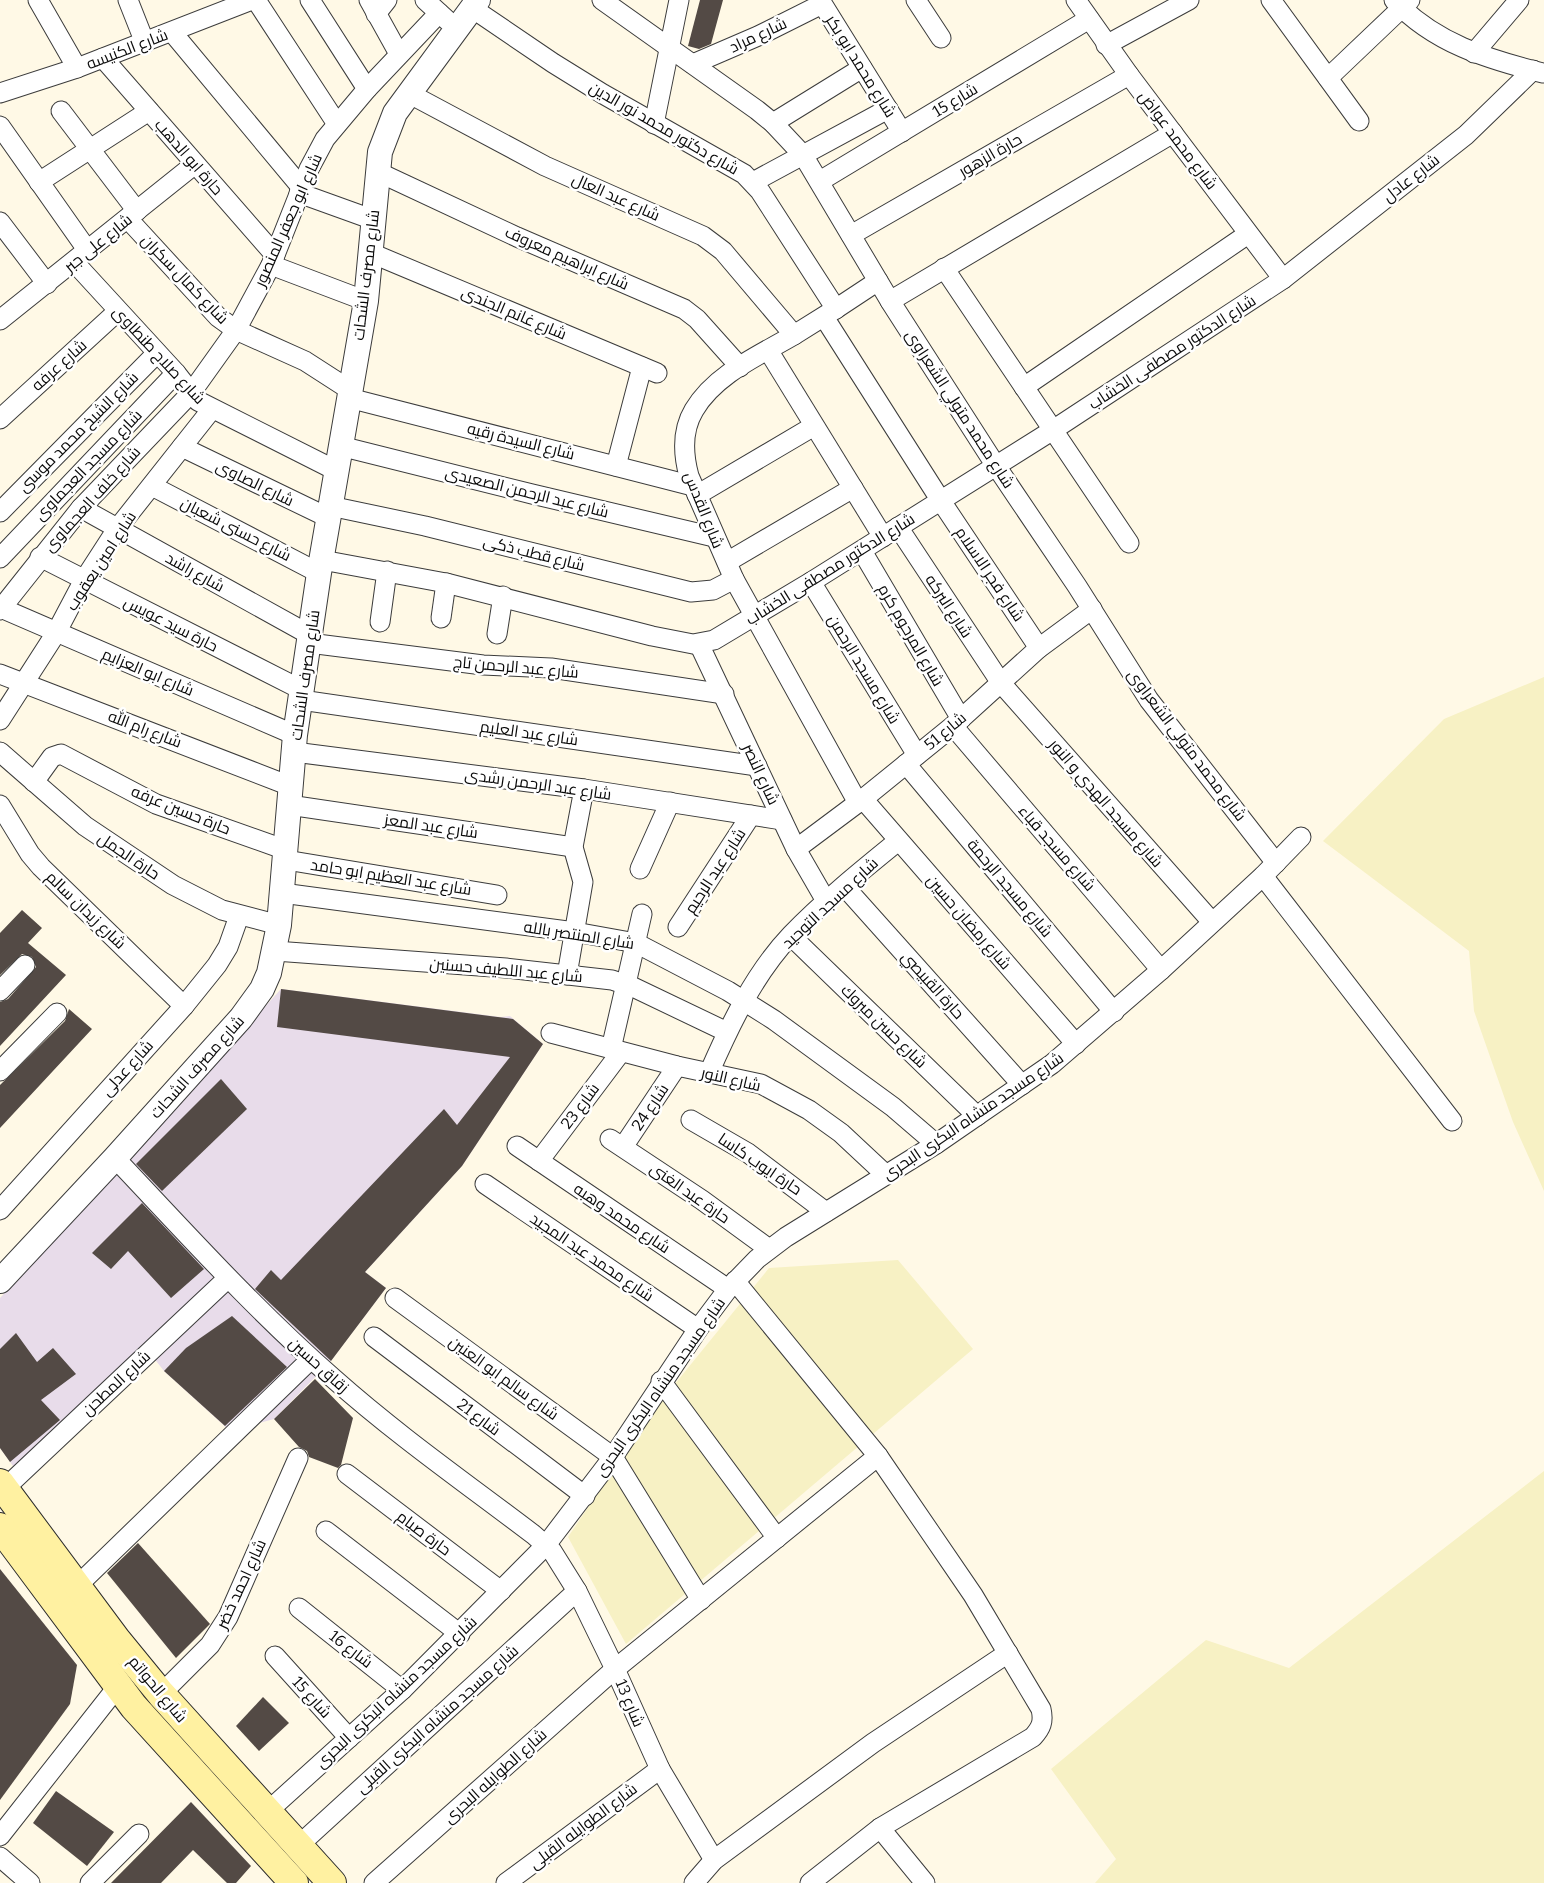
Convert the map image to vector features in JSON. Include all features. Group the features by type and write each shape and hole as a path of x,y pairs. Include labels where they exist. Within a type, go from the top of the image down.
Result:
{"main road":[{"name":"شارع الحواتم","path":"2,1486 161,1694 332,1883"},
{"name":"شارع الحواتم","path":"0,1527 118,1686 294,1883"}],"street":[{"path":"38,0 77,68"},
{"path":"128,0 145,43"},
{"path":"254,0 337,124"},
{"name":"شارع الكنيسه","path":"0,93 77,68 254,0"},
{"path":"310,0 367,88"},
{"path":"425,0 448,21"},
{"name":"شارع محمد متولي الشعراوى","path":"602,0 773,123 803,155 890,301 996,466 1092,609 1149,700 1452,1121"},
{"path":"654,124 679,0"},
{"path":"916,0 940,38"},
{"name":"شارع محمد عواض","path":"1076,0 1106,45 1283,279"},
{"path":"1106,45 1188,0"},
{"path":"1271,0 1359,120"},
{"path":"1474,53 1519,0"},
{"name":"شارع مراد","path":"693,64 758,36 821,2"},
{"name":"شارع محمد ابو بكر","path":"821,2 902,132"},
{"path":"1328,78 1402,3 1436,36 1474,53 1538,72"},
{"name":"شارع مصرف الشحات","path":"0,1281 115,1158 252,1004 269,973 279,925 294,743 329,512 366,301 380,152 395,113 410,94 448,21 475,4"},
{"name":"شارع دكتور محمد نور الدين","path":"475,4 553,64 654,124 736,167 753,182 941,501"},
{"path":"377,5 399,54"},
{"name":"شارع 15","path":"820,181 1089,19"},
{"name":"شارع ابو جعفر المنصور","path":"191,393 236,330 273,260 300,190 317,153 337,124 399,54 448,21"},
{"path":"172,32 300,190 374,220"},
{"name":"حارة ابو الدهب","path":"103,58 195,164 273,260"},
{"path":"773,123 862,68"},
{"name":"شارع عادل","path":"1283,279 1466,135 1538,72"},
{"name":"حارة الزهور","path":"851,235 1129,76"},
{"name":"شارع عبد العال","path":"410,94 545,166 703,236 723,251 794,335"},
{"path":"753,182 888,109"},
{"name":"شارع كمال سكران","path":"61,111 90,149 132,215 209,309 236,330 304,361 350,394"},
{"path":"39,182 149,111"},
{"name":"شارع صلاح طنطاوى","path":"0,126 39,182 81,256 118,311 176,372 198,401 337,471"},
{"path":"890,301 1172,133"},
{"name":"شارع على جبر","path":"0,320 195,164"},
{"name":"شارع ابراهيم معروف","path":"378,172 517,237 684,309 697,319 740,367"},
{"path":"0,222 46,284"},
{"path":"1024,387 1248,234"},
{"name":"شارع غانم الجندى","path":"371,253 649,370 616,466"},
{"path":"273,260 366,301"},
{"path":"944,268 1129,543"},
{"name":"شارع الدكتور مصطفى الخشاب","path":"700,644 714,640 754,617 941,501 1283,279"},
{"name":"شارع القدس","path":"860,801 754,617 714,536 685,461 687,426 694,410 704,396 740,367 830,313 878,281"},
{"name":"شارع عرفه","path":"0,419 118,311"},
{"name":"شارع البركه","path":"768,350 853,488 891,532 1001,683"},
{"name":"شارع الشيخ محمد موسى","path":"0,512 157,353"},
{"name":"شارع مسجد العجماوى","path":"2,552 176,372"},
{"name":"شارع خلف العجماوى","path":"1,609 40,557 82,508 191,393"},
{"name":"شارع السيدة رقيه","path":"350,394 616,466 695,490"},
{"name":"شارع امين يعقوب","path":"0,720 56,633 84,580 118,530 212,409"},
{"path":"695,490 814,426"},
{"name":"شارع عبد الرحمن الصعيدى","path":"340,446 532,494 714,536"},
{"name":"شارع الصاوى","path":"182,447 329,512"},
{"name":"شارع حسنى شعبان","path":"152,486 321,566"},
{"name":"شارع قطب ذكى","path":"329,512 425,526 691,592 713,590 730,570 853,488"},
{"name":"شارع فجر الاسلام","path":"941,501 1039,648"},
{"name":"شارع راشد","path":"82,508 310,639"},
{"name":"شارع المرحوم كرم","path":"862,550 957,722"},
{"name":"حارة سيد عويس","path":"40,557 301,695"},
{"path":"321,566 387,571 446,583 503,596 621,629 700,644"},
{"path":"380,622 387,571"},
{"name":"شارع مسجد الرحمن","path":"811,582 912,760"},
{"path":"441,618 446,583"},
{"path":"497,634 503,596"},
{"name":"شارع ابو العزايم","path":"1,609 294,743"},
{"name":"شارع 51","path":"796,849 912,760 1039,648 1092,609"},
{"name":"شارع عبد الرحمن تاج","path":"310,639 483,665 552,668 724,694"},
{"name":"شارع النصر","path":"700,644 796,849 826,901"},
{"name":"شارع رام الله","path":"0,674 24,682 290,796"},
{"name":"شارع مسجد الهدي و النور","path":"1001,683 1212,922"},
{"name":"شارع عبد العليم","path":"301,695 757,766"},
{"name":"شارع مسجد قباء","path":"957,722 1161,970"},
{"name":"شارع عبد الرحمن رشدى","path":"294,743 782,820"},
{"name":"حارة الجمل","path":"0,752 85,826 165,880 204,903 239,916 279,925"},
{"name":"حارة حسين عرفه","path":"34,782 52,758 61,754 156,804 286,855"},
{"name":"شارع مسجد الرحمة","path":"912,760 1114,1012"},
{"path":"567,975 582,882 573,847 584,789"},
{"name":"شارع عبد المعز","path":"290,796 573,847"},
{"name":"شارع رمضان حسين","path":"860,801 898,841 1076,1044"},
{"path":"640,869 670,802"},
{"name":"شارع زيدان سالم","path":"0,805 30,854 184,1006"},
{"name":"شارع عبد الرحيم","path":"678,927 751,815"},
{"name":"شارع مسجد منشاه البكرى البحرى","path":"267,1812 402,1690 460,1634 546,1545 613,1457 661,1381 731,1285 769,1249 936,1144 1022,1085 1076,1044 1161,970 1270,869 1301,837"},
{"name":"شارع مسجد التوحيد","path":"709,1073 744,1000 790,936 826,901 898,841"},
{"name":"شارع عبد العظيم ابو حامد","path":"286,855 497,895"},
{"name":"حارة القبيصي","path":"844,886 1022,1085"},
{"name":"شارع المنتصر بالله","path":"282,893 575,932 636,943 744,1000 893,1107 936,1144"},
{"path":"616,1050 626,984 642,914"},
{"name":"شارع عدلى","path":"0,1210 184,1006 223,956 239,916"},
{"name":"شارع حسن مبروك","path":"790,936 977,1116"},
{"name":"شارع عبد اللطيف حسنين","path":"275,951 506,968 612,980 626,984 727,1032"},
{"path":"0,991 25,965"},
{"path":"0,1071 56,1013"},
{"name":"شارع النور","path":"551,1033 678,1066 761,1084 785,1095 841,1133 886,1175"},
{"name":"شارع 23","path":"539,1161 616,1050"},
{"name":"شارع 24","path":"617,1143 678,1066"},
{"name":"حارة ايوب كاسا","path":"691,1120 748,1153 826,1212"},
{"name":"حارة عبد الغنى","path":"617,1143 702,1200 769,1249"},
{"name":"شارع محمد وهبه","path":"517,1146 731,1285 878,1456 973,1594 1041,1709 1043,1719 1041,1728 1033,1737 880,1828"},
{"name":"زقاق حسين","path":"115,1158 228,1278 311,1358 382,1419 546,1545"},
{"name":"شارع محمد عبد المجيد","path":"485,1184 698,1329"},
{"name":"شارع المطحن","path":"2,1486 228,1278"},
{"name":"شارع سالم ابو العنين","path":"395,1298 613,1457"},
{"name":"شارع 21","path":"374,1338 585,1496"},
{"path":"77,1586 311,1358"},
{"path":"661,1381 777,1538"},
{"name":"شارع الطوايله البحرى","path":"374,1883 615,1669 878,1456"},
{"path":"613,1457 701,1600"},
{"name":"شارع احمد خضر","path":"161,1694 210,1645 228,1617 298,1458"},
{"name":"حارة صيام","path":"347,1474 501,1591"},
{"path":"326,1531 460,1634"},
{"name":"شارع 13","path":"546,1545 577,1592 615,1669 660,1769 714,1860"},
{"name":"شارع مسجد منشاه البكرى القبلى","path":"298,1846 577,1592"},
{"name":"شارع 16","path":"299,1608 402,1690"},
{"path":"694,1883 714,1860 873,1743 1008,1653"},
{"name":"شارع 15","path":"275,1656 349,1738"},
{"path":"0,1836 118,1686"},
{"name":"شارع الطوايله القبلى","path":"506,1883 660,1769"},
{"path":"810,1883 880,1828 925,1883"},
{"path":"90,1883 139,1834"},
{"path":"0,1857 30,1883"}],"shaded area":[{"path":"1544,677 1544,1191 1513,1122 1474,1011 1469,951 1323,841 1444,719"},
{"path":"281,989 501,1017 510,1016 543,1044 462,1166 365,1272 386,1288 330,1362 274,1419 230,1431 164,1371 153,1357 23,1480 0,1448 0,1298"},
{"path":"898,1260 973,1349 626,1644 568,1537 653,1411 769,1268"},
{"path":"1544,1471 1544,1883 1095,1883 1116,1859 1051,1769 1206,1640 1289,1668"}],"building":[{"path":"700,0 723,0 711,44 699,49 688,46"},
{"path":"22,910 42,928 28,943 66,975 0,1046 0,1002 8,999 36,967 32,957 22,954 0,975 0,933"},
{"path":"281,989 513,1019 543,1044 462,1166 365,1272 386,1288 331,1361 255,1289 271,1270 281,1280 444,1109 457,1125 510,1057 277,1027"},
{"path":"69,1009 92,1029 0,1128 0,1085 65,1021"},
{"path":"221,1079 247,1109 162,1191 136,1164"},
{"path":"142,1203 204,1269 171,1298 128,1251 111,1269 92,1253"},
{"path":"232,1316 287,1367 225,1426 164,1371 186,1348"},
{"path":"16,1333 37,1362 53,1348 76,1374 41,1400 60,1420 10,1462 0,1448 0,1349"},
{"path":"315,1379 353,1418 341,1465 338,1468 309,1457 307,1451 299,1447 274,1419"},
{"path":"138,1543 210,1624 176,1658 107,1573"},
{"path":"0,1569 77,1665 70,1704 0,1800"},
{"path":"263,1697 289,1723 259,1751 236,1726"},
{"path":"56,1791 114,1832 87,1866 33,1823"},
{"path":"191,1802 251,1866 236,1883 227,1883 193,1850 161,1883 111,1883"}]}
